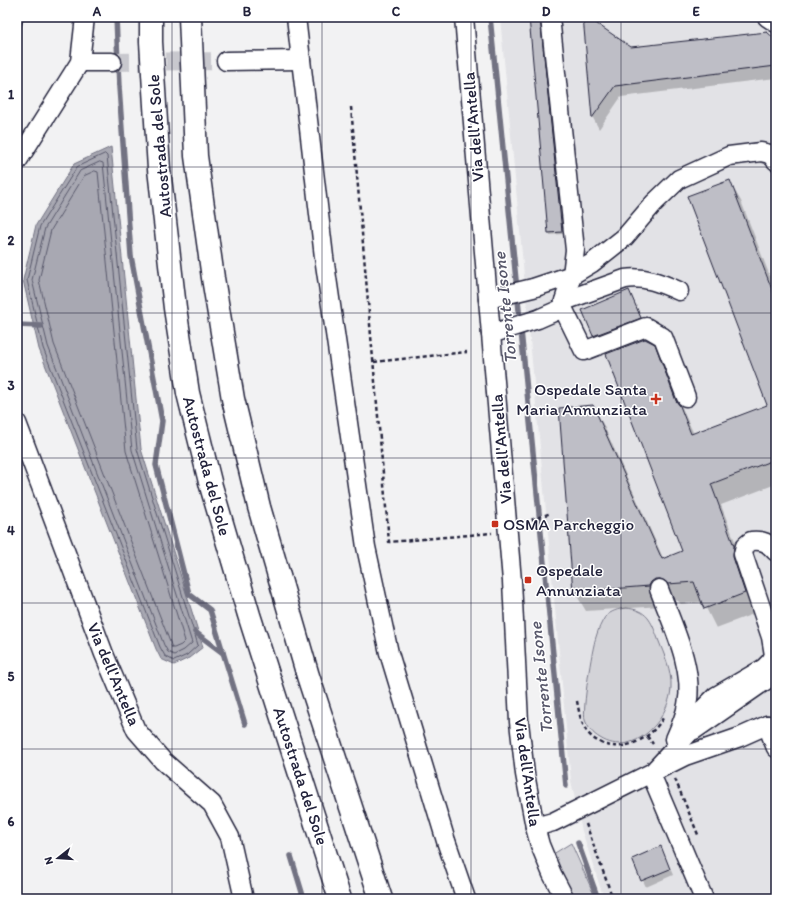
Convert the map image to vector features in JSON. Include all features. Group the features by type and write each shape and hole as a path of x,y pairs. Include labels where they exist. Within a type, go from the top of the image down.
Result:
{"highway":[{"name":"Autostrada del Sole","path":"151,17 151,42 159,169 175,308 188,394 211,486 249,615 340,899"},
{"path":"190,17 196,156 234,399 259,507 308,676 381,899"}],"street":[{"path":"17,162 80,62 85,17"},
{"path":"296,17 324,257 366,547 389,653 446,841 466,899"},
{"name":"Via dell'Antella","path":"464,17 512,581 519,722 525,774 535,827 540,845 549,867 565,899"},
{"path":"550,17 575,250 572,274 563,304 584,351 646,327 663,337 686,397"},
{"path":"767,17 776,23"},
{"path":"226,60 301,60"},
{"path":"80,62 112,62"},
{"path":"488,299 533,288 572,274 592,263 625,237 654,203 679,180 728,156 774,152"},
{"path":"491,334 538,319 563,304 626,279 634,278 653,280 679,291"},
{"name":"Via dell'Antella","path":"17,424 104,654 136,730 163,761 212,804 230,837 244,899"},
{"path":"651,774 688,734 705,707 716,696 764,668 774,656 771,637 743,554 745,546 750,541 757,540 766,542 776,552"},
{"path":"659,589 683,654 689,684 688,703 669,755"},
{"path":"688,734 776,674"},
{"path":"535,827 553,822 685,756 771,726 776,748"},
{"path":"651,774 704,899"}],"path":[{"path":"351,107 389,542 495,533"},
{"path":"374,362 467,352"},
{"path":"524,522 550,513"},
{"path":"577,701 582,720 588,732 595,739 611,746 621,746 639,741 648,736 659,724 666,713"},
{"path":"648,736 653,744"},
{"path":"580,809 613,899"}],"shaded area":[{"name":"Ospedale Santa Maria Annunziata","path":"500,17 776,17 776,899 604,899 582,831 571,781"},
{"path":"626,608 639,611 650,621 667,663 671,688 669,700 664,712 656,723 647,733 636,740 625,744 612,743 597,736 589,728 584,714 592,653 596,637 605,617 617,610"},
{"path":"571,843 596,899 576,899 550,856"}],"water":[{"path":"111,147 141,449 203,647 189,658 174,665 161,659 156,649 39,349 23,280 36,225 74,164"}],"building":[{"path":"529,17 540,17 562,232 548,233"},
{"path":"583,17 587,17 631,47 767,32 776,40 776,66 615,86 592,118"},
{"path":"730,180 776,300 776,459 711,484 734,546 733,557 745,593 704,609 694,582 668,584 660,579 655,579 649,586 573,592 559,408 593,405 662,559 682,551 606,354 645,339 655,344 676,401 680,406 691,434 767,405 687,196"},
{"path":"629,290 641,318 593,336 582,310"},
{"path":"661,846 670,869 641,881 632,859"}],"waterway":[{"path":"17,32 22,17"},
{"path":"116,17 119,87 131,256 162,421 156,465 189,594 210,610 245,724"},
{"name":"Torrente Isone","path":"490,17 566,786"},
{"path":"17,325 41,326"},
{"path":"195,632 223,653"},
{"name":"Torrente Isone","path":"578,843 598,899"},
{"path":"291,856 304,899"}],"tunnel":[{"path":"112,62 226,61"}],"place":[{"name":"Ospedale Santa Maria Annunziata","path":"656,399"},
{"name":"OSMA Parcheggio","path":"495,524"},
{"name":"Ospedale Annunziata","path":"528,580"}]}
